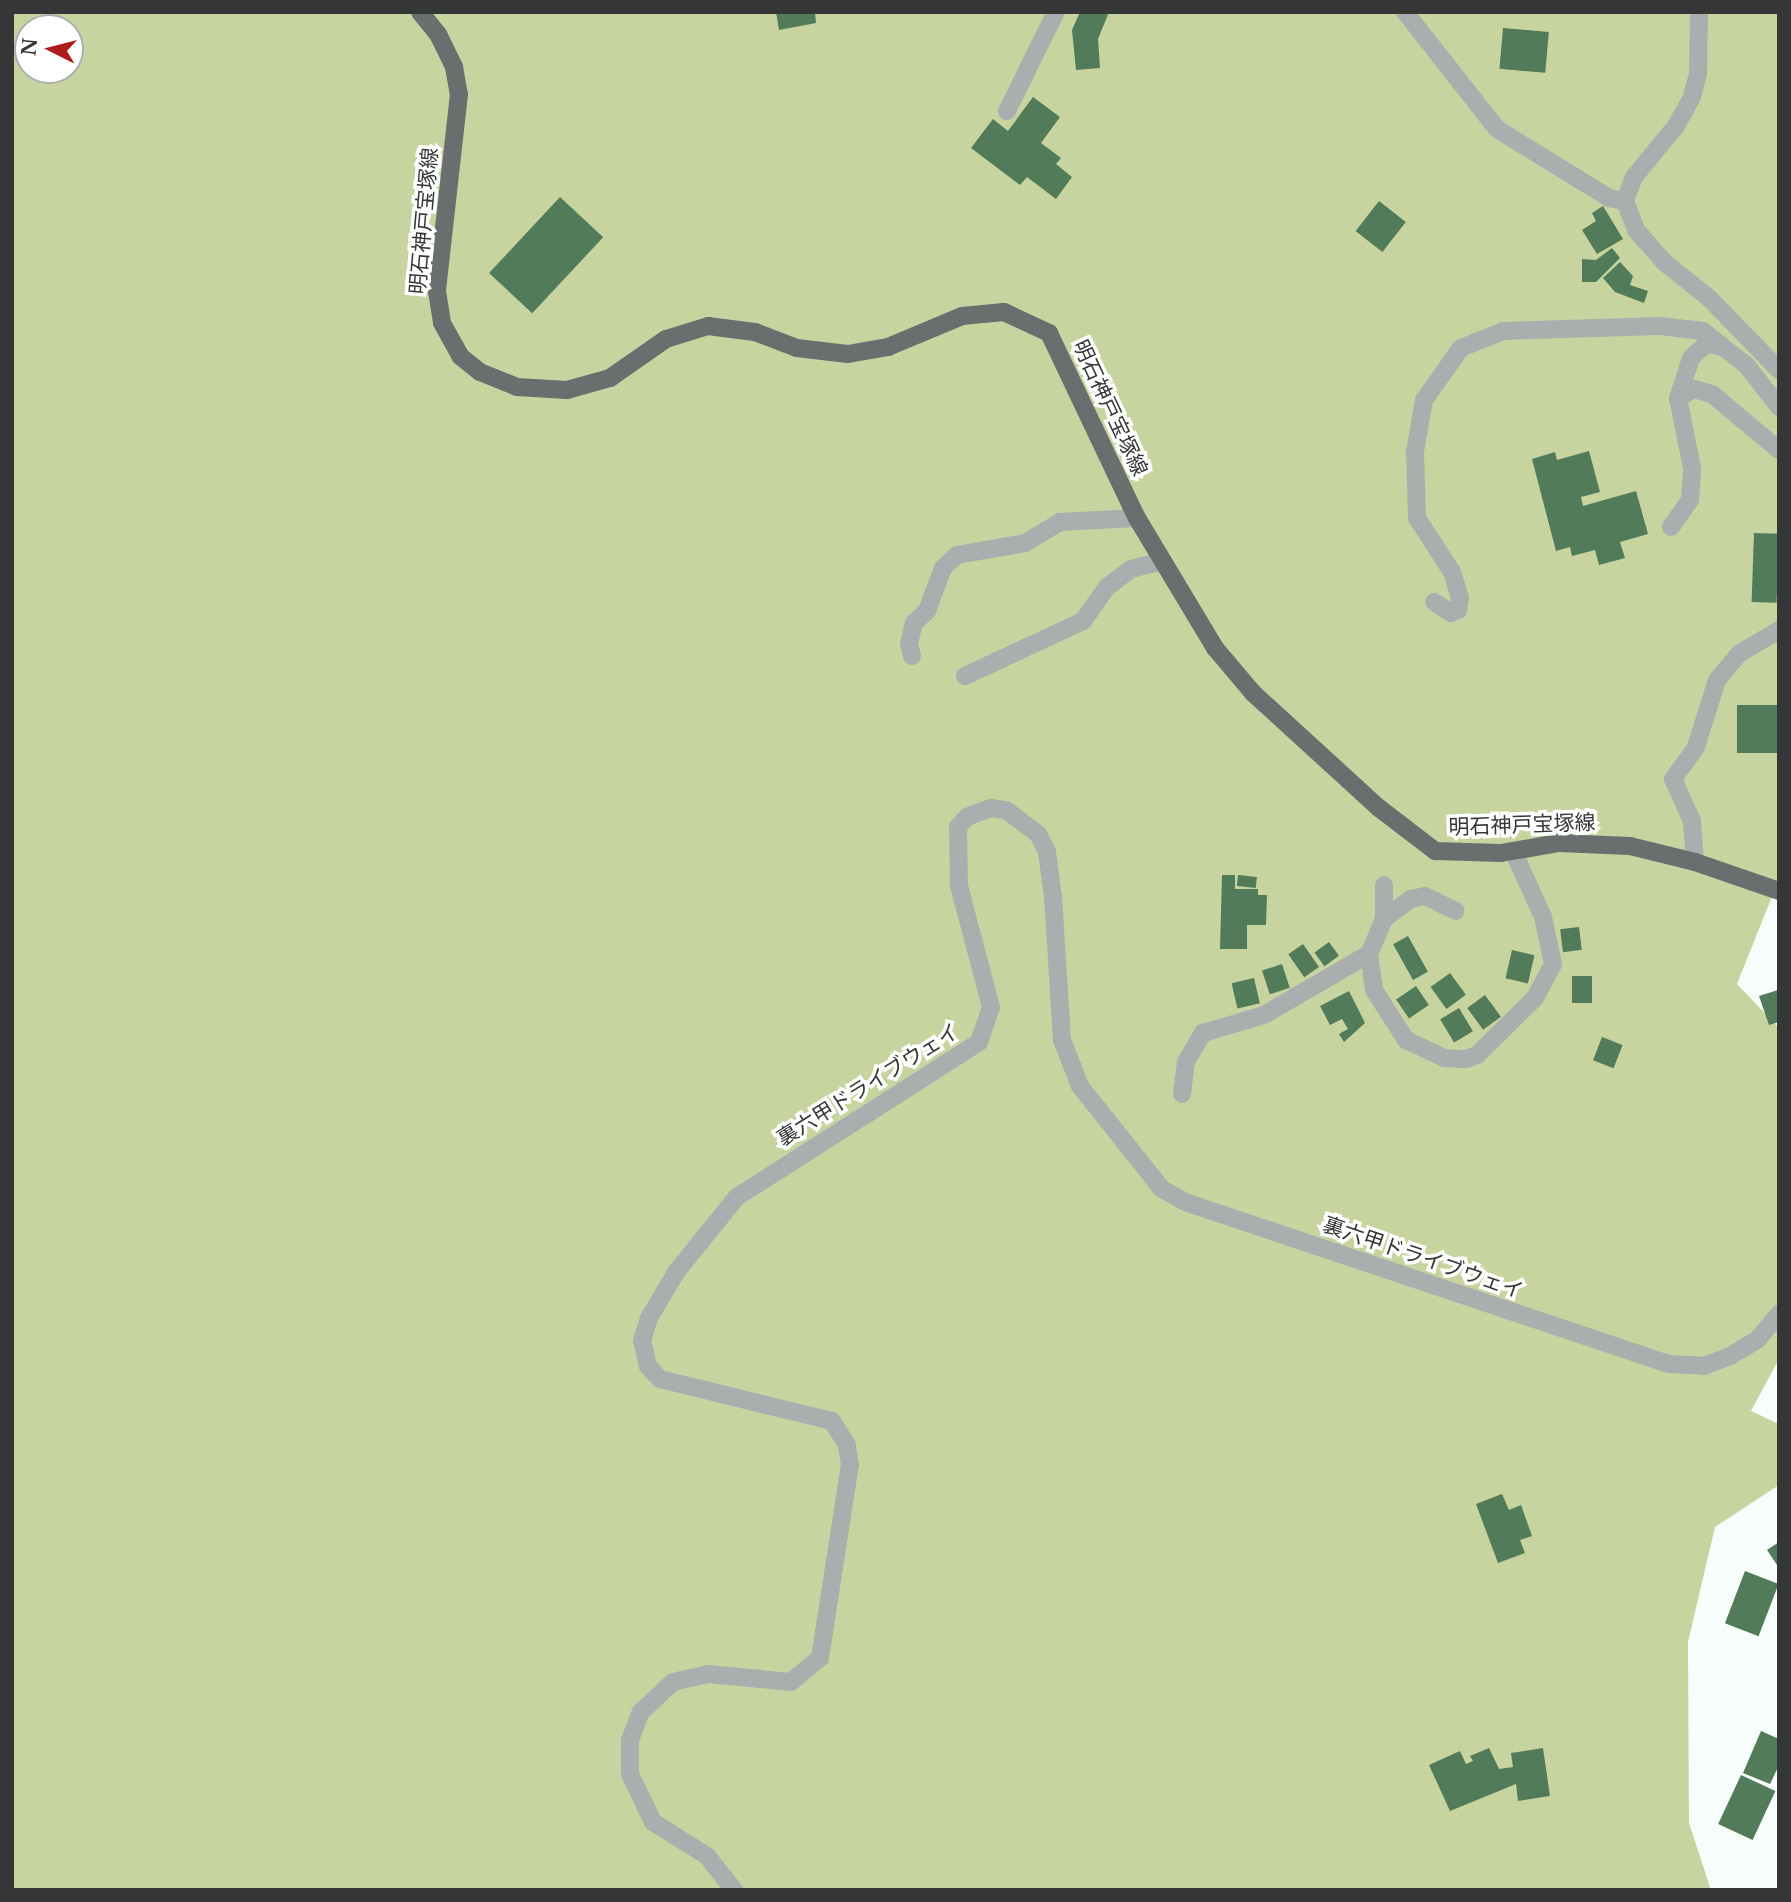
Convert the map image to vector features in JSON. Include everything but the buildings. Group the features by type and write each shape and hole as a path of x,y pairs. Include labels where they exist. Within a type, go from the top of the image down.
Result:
{"main road":[{"name":"明石神戸宝塚線","path":"420,12 438,34 454,67 459,94 437,291 442,323 460,356 480,372 517,387 567,390 610,378 666,339 708,326 755,332 797,348 848,354 888,347 962,316 1004,312 1049,333 1137,518 1215,648 1253,693 1379,808 1435,851 1460,855 1513,851 1559,842 1606,845 1695,862 1779,891"}],"street":[{"path":"1007,111 1056,12"},
{"path":"1405,12 1497,129 1609,198 1625,201"},
{"path":"1699,12 1698,74 1692,97 1676,126 1634,177 1625,201 1636,230 1664,262 1709,298 1779,370"},
{"path":"1434,602 1451,613 1458,610 1460,598 1452,572 1417,518 1415,452 1424,400 1461,348 1503,331 1660,326 1703,331 1748,366 1779,407"},
{"path":"1671,527 1690,500 1692,468 1678,398 1691,358 1706,344 1723,346"},
{"path":"1678,398 1693,389 1712,394 1779,450"},
{"path":"912,656 908,644 914,623 927,611 943,568 957,555 1026,543 1060,522 1137,518"},
{"path":"965,676 1083,621 1107,587 1131,569 1162,561"},
{"path":"1695,862 1692,821 1673,779 1696,747 1717,680 1740,653 1779,630"},
{"name":"裏六甲ドライブウェイ","path":"734,1890 707,1856 653,1822 630,1774 630,1740 641,1712 673,1682 708,1674 791,1682 820,1658 849,1465 847,1445 832,1421 660,1379 648,1366 642,1342 649,1318 677,1271 737,1197 979,1042 991,1007 959,886 958,827 967,817 991,808 1006,810 1038,834 1047,852 1053,897 1062,1040 1080,1086 1162,1189 1185,1202 1669,1364 1704,1366 1730,1356 1758,1339 1779,1314"},
{"path":"1384,885 1384,919 1369,954 1372,983 1397,1032 1444,1058 1466,1059 1477,1055 1535,998 1553,964 1543,917 1513,851"},
{"path":"1384,919 1410,899 1425,896 1456,911"},
{"path":"1182,1094 1186,1062 1203,1033 1264,1015 1369,954"}],"green space":[{"path":"12,12 1779,12 1779,879 1737,984 1779,1028 1779,1359 1751,1411 1779,1424 1779,1485 1715,1527 1688,1642 1689,1823 1711,1890 12,1890"}]}
